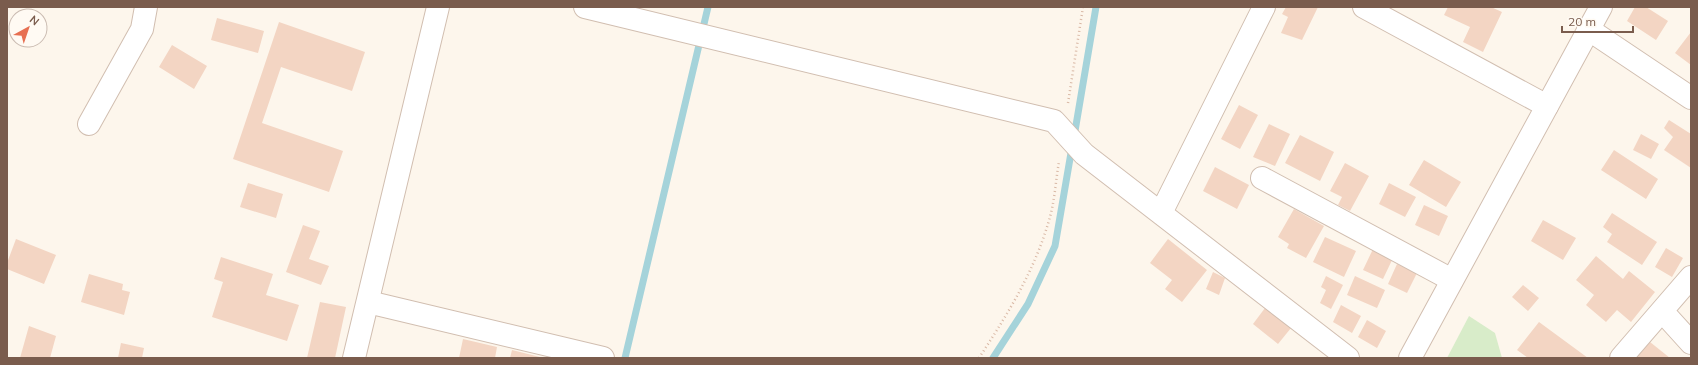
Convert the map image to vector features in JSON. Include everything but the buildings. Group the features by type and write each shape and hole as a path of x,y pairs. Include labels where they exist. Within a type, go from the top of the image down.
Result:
{"street":[{"path":"89,124 142,29 146,7"},
{"path":"354,358 438,7"},
{"path":"585,7 1054,121 1084,154 1348,358"},
{"path":"1161,213 1264,7"},
{"path":"1364,7 1546,106"},
{"path":"1410,358 1600,7"},
{"path":"1588,30 1691,98"},
{"path":"1262,178 1452,280"},
{"path":"1621,358 1691,277"},
{"path":"368,302 603,358"},
{"path":"1662,311 1691,343"}],"path":[{"path":"979,358 1022,289 1039,250 1051,212 1083,7"}],"green space":[{"path":"1469,316 1495,333 1502,358 1447,358"}],"waterway":[{"path":"625,358 708,7"},
{"path":"1074,137 1096,7"},
{"path":"993,358 1028,304 1055,246 1072,147"}]}
